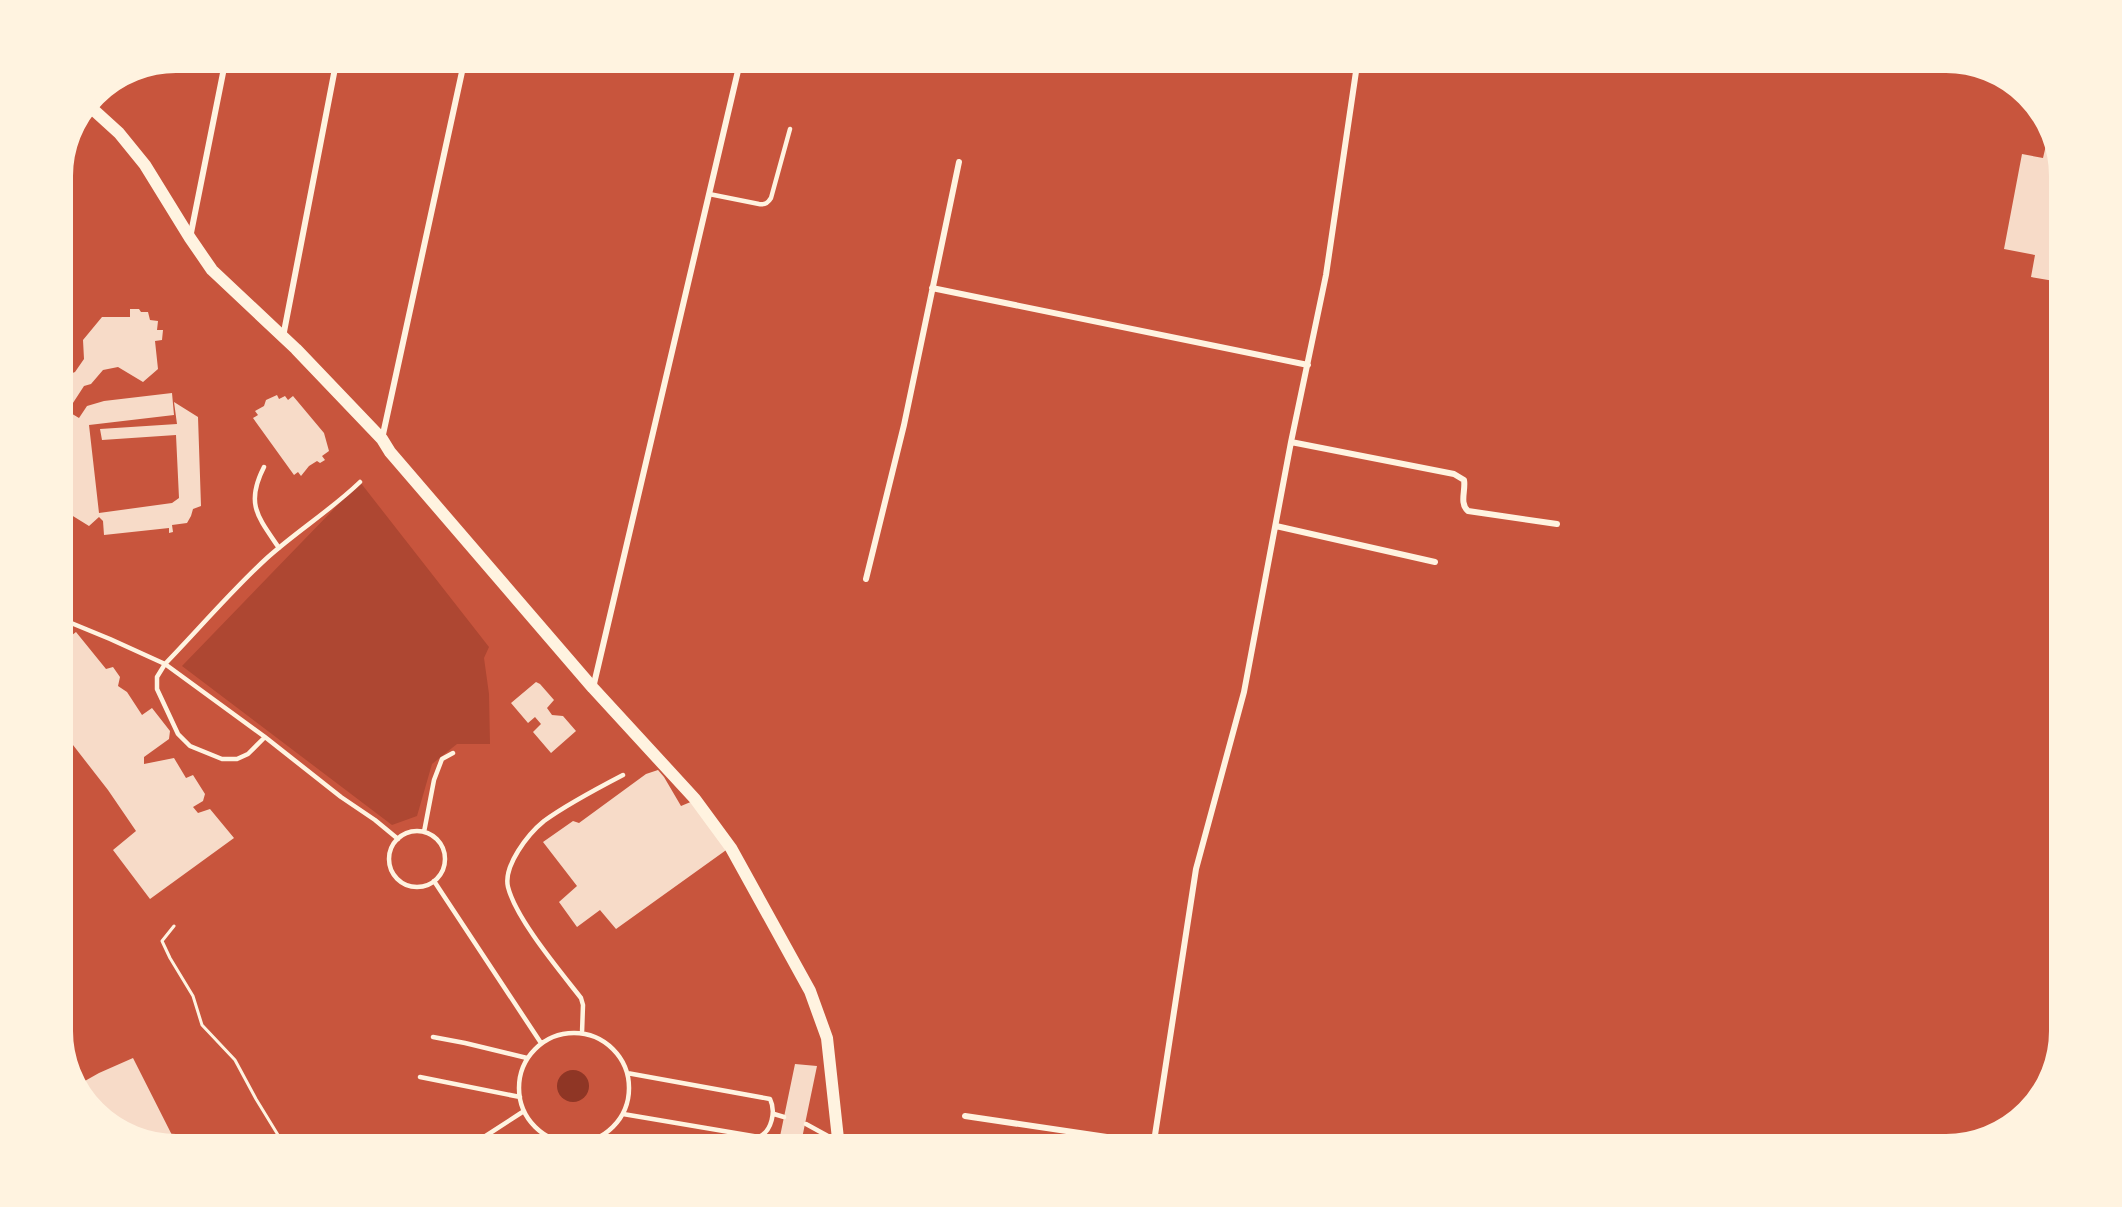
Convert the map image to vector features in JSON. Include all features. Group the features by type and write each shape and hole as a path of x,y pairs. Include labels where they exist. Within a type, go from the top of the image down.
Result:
{"main road":[{"path":"93,109 120,133 145,165 212,270 283,337 382,439 390,452 593,688 695,799 731,848 804,981 827,1038 837,1138"}],"street":[{"path":"190,238 224,69"},
{"path":"283,337 335,69"},
{"path":"382,439 463,69"},
{"path":"593,688 738,69"},
{"path":"1154,1138 1196,868 1244,692 1291,442 1326,275 1356,69"},
{"path":"866,579 904,425 959,162"},
{"path":"933,288 1308,364"},
{"path":"1291,442 1454,474 1464,480 1463,502 1468,511 1557,524"},
{"path":"1276,526 1435,562"},
{"path":"965,1116 1103,1138"}],"lane":[{"path":"709,194 764,204 768,202 790,129"},
{"path":"264,466 256,483 256,515 279,548"},
{"path":"265,736 248,754 237,759 222,759 190,746 178,734 157,689 157,676 165,664 234,591 279,548 339,502 360,482"},
{"path":"69,623 165,664 265,736 398,839"},
{"path":"423,832 434,780 442,759 453,753"},
{"path":"582,1033 581,998 552,962 518,910 508,887 508,875 524,843 544,822 623,775"},
{"path":"414,831 432,836 443,849 444,867 440,875 426,886 416,887 399,881 393,874 389,855 398,839 414,831"},
{"path":"434,881 541,1043"},
{"path":"553,1138 539,1130 524,1111 520,1097 520,1074 527,1058 541,1043 562,1034 582,1033 602,1040 618,1054 627,1073 629,1087 628,1101 623,1114 616,1124 596,1138"},
{"path":"433,1037 527,1058"},
{"path":"623,1114 759,1137 765,1134 774,1114 770,1099 627,1073"},
{"path":"420,1077 520,1097"},
{"path":"484,1138 524,1111"},
{"path":"774,1114 784,1117"},
{"path":"806,1124 827,1138"}],"path":[{"path":"174,926 162,941 193,996 202,1025 236,1060 279,1138"}],"shaded area":[{"path":"360,482 489,647 484,658 489,694 490,744 457,744 432,764 417,816 392,825 182,666"},
{"path":"573,1070 584,1075 589,1086 584,1097 573,1102 562,1097 557,1086 562,1075"}],"building":[{"path":"2047,142 2053,169 2053,281 2031,277 2035,255 2004,249 2022,154 2043,158"},
{"path":"130,309 148,312 150,320 158,321 157,330 163,330 162,340 155,341 158,369 143,382 118,367 103,370 91,384 84,386 69,407 69,375 75,372 84,359 83,340 102,317 130,317"},
{"path":"172,393 174,415 89,425 99,513 172,503 179,498 176,435 102,440 100,429 177,424 174,402 198,417 201,506 193,509 187,523 172,525 173,532 169,533 169,528 104,535 103,521 99,517 89,526 69,514 69,412 79,418 87,406 104,401"},
{"path":"277,395 279,399 285,396 288,400 293,396 324,433 329,451 322,456 325,460 320,463 317,461 309,466 301,476 298,472 294,475 253,418 258,415 255,411 264,406 266,400"},
{"path":"76,632 106,669 113,667 120,677 118,686 127,692 142,715 152,708 170,731 169,739 144,757 144,764 174,758 186,778 193,775 205,794 203,801 193,807 198,813 210,809 234,838 150,899 113,850 136,831 69,740 69,637"},
{"path":"536,682 554,700 547,708 552,715 563,716 576,731 551,753 533,732 541,724 535,717 528,723 511,703"},
{"path":"658,770 681,806 693,801 729,848 616,929 600,910 577,927 559,902 577,886 543,842 573,821 579,823 646,774"},
{"path":"133,1058 173,1138 135,1130 122,1124 105,1111 83,1082"},
{"path":"795,1064 817,1066 802,1138 780,1138"}]}
